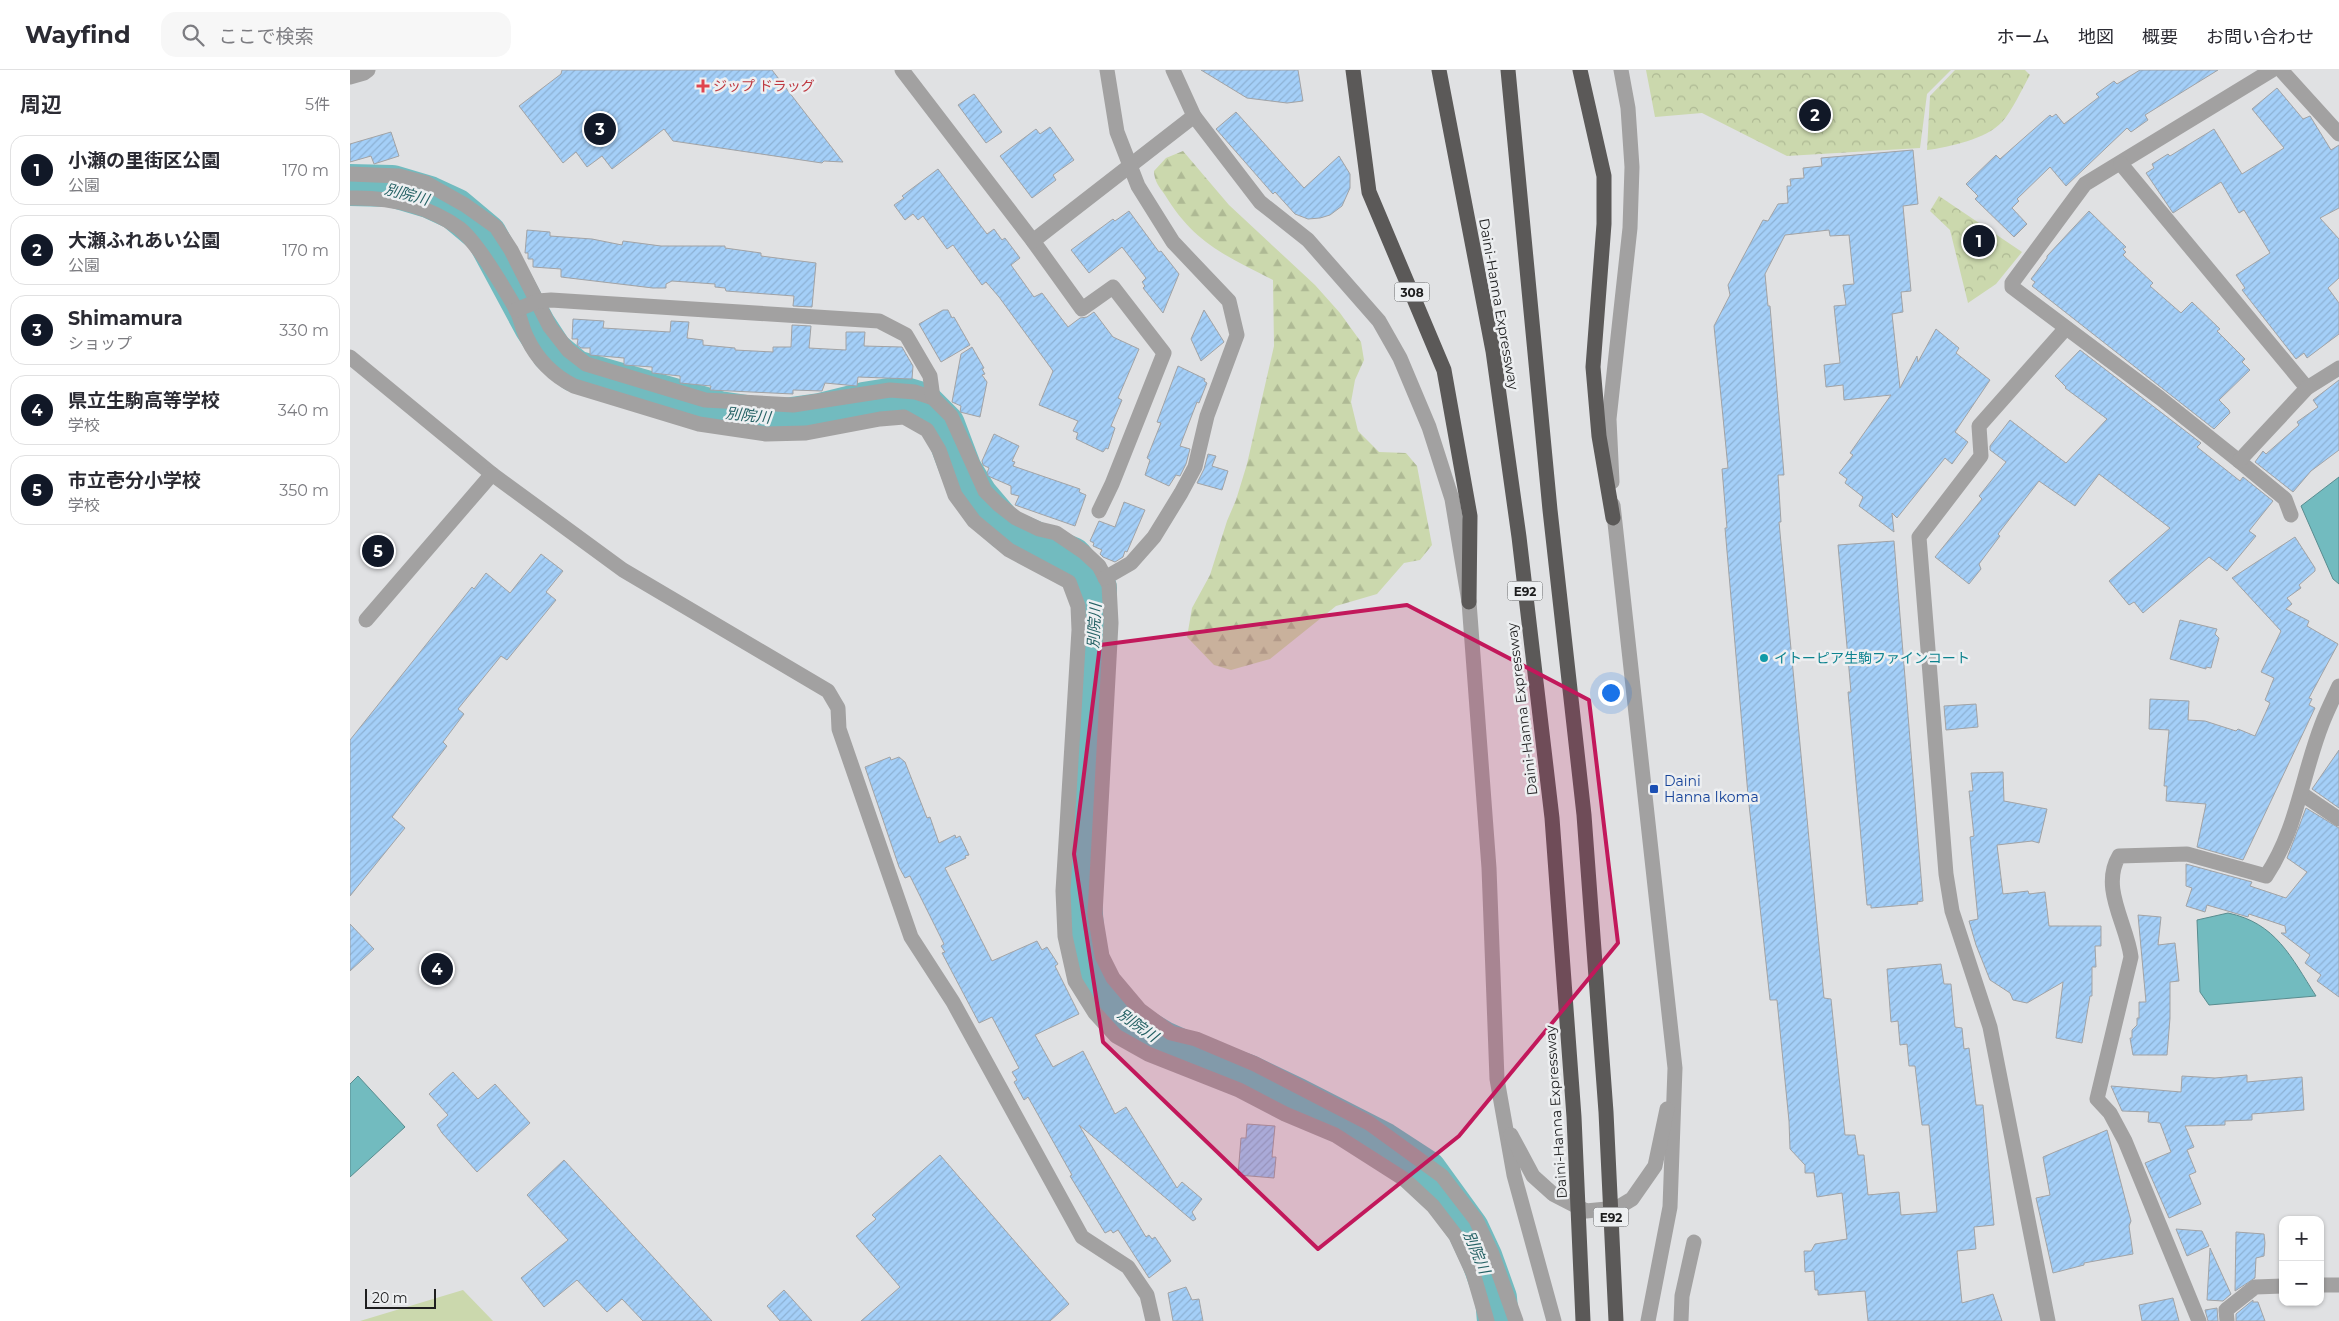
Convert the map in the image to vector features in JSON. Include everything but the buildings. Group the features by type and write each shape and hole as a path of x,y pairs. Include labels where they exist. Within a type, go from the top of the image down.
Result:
{"highway":[{"name":"308","path":"1353,70 1369,192 1444,370 1470,516 1469,602"},
{"name":"Daini-Hanna Expressway","path":"1439,70 1493,351 1519,537 1552,818 1574,1117 1583,1321"},
{"name":"Daini-Hanna Expressway","path":"1508,70 1550,510 1584,815 1606,1112 1616,1321"},
{"path":"1580,70 1604,176 1604,224 1593,367 1599,436 1613,518"}],"street":[{"path":"350,77 368,70"},
{"path":"902,70 1033,241 1082,309 1113,287 1164,353 1112,484 1099,511"},
{"path":"1105,578 1131,563 1154,537 1181,493 1195,467 1207,416 1237,335 1229,301 1173,242 1138,186 1117,132 1107,70"},
{"path":"1173,70 1194,116 1260,202 1308,240 1379,321 1400,358 1429,428 1452,499 1469,602 1489,868 1496,1079 1514,1175 1554,1321"},
{"path":"1621,70 1628,108 1632,167 1630,228 1609,420 1613,518 1675,1068 1670,1207 1648,1321"},
{"path":"2272,70 2086,184 2012,283 2012,287 2160,398 2239,461 2285,499 2291,515"},
{"path":"2281,70 2338,132"},
{"path":"1033,241 1194,116"},
{"path":"2121,164 2307,388"},
{"path":"350,174 398,176 426,183 465,205 496,227 511,250 550,327 568,350 586,364 705,400 793,405 890,390 915,392 934,398 951,416 981,484 998,504 1016,518 1039,529 1056,533 1084,552 1099,566 1109,585 1111,624 1095,914 1102,956 1113,978 1140,1010 1171,1034 1196,1039 1255,1064 1369,1123 1442,1176 1476,1220 1492,1254 1516,1321"},
{"path":"350,198 388,199 416,206 460,229 481,254 516,310 527,339 543,362 558,378 574,386 699,424 766,434 806,433 880,418 904,417 927,430 939,450 955,495 974,521 1009,550 1069,582 1078,606 1079,630 1065,832 1063,900 1065,936 1075,981 1095,1013 1116,1036 1148,1054 1239,1090 1285,1114 1335,1135 1404,1179 1433,1206 1456,1236 1473,1273 1487,1321"},
{"path":"516,310 538,301 551,300 879,321 906,335 930,376 934,398"},
{"path":"2048,1321 1990,1027 1952,911 1946,874 1919,537 1981,456 1979,426 2066,328"},
{"path":"350,357 492,474 623,570 828,691 838,708 839,728 911,936 958,1011 1082,1237 1128,1267 1146,1295 1153,1321"},
{"path":"2239,461 2307,388 2339,368"},
{"path":"366,620 492,474"},
{"path":"2199,1321 2126,1141 2110,1113 2097,1099 2131,956 2129,940 2116,908 2112,878 2114,864 2119,856 2187,854 2266,876 2277,859 2302,794 2321,725 2339,686"},
{"path":"2302,794 2339,819"},
{"path":"1504,1123 1533,1176 1553,1194 1586,1211 1617,1208 1632,1200 1655,1166 1675,1068"},
{"path":"1680,1321 1682,1296 1694,1242"},
{"path":"2324,1285 2339,1285"},
{"path":"2226,1321 2226,1310 2255,1287 2279,1286"}],"highlighted area":[{"path":"1407,605 1589,700 1618,943 1459,1136 1318,1249 1103,1042 1074,854 1100,645"}],"green space":[{"path":"1646,70 1951,70 1927,94 1920,148 1787,156 1702,113 1655,117"},
{"path":"1955,70 2025,70 2030,75 2009,112 1995,128 1977,138 1946,147 1927,150 1930,96"},
{"path":"1183,151 1229,205 1315,285 1340,313 1361,342 1364,360 1355,380 1351,402 1358,431 1379,452 1406,453 1417,466 1432,545 1420,560 1404,563 1377,594 1336,606 1270,659 1231,670 1214,665 1187,637 1192,608 1210,575 1247,464 1274,346 1273,280 1212,247 1176,211 1158,184 1154,171 1166,158"},
{"path":"1939,196 2022,252 1996,284 1968,303 1950,230 1930,211"},
{"path":"463,1290 493,1321 360,1321"}],"water":[{"path":"2339,477 2339,584 2333,579 2301,506"},
{"path":"2228,913 2245,918 2270,933 2290,955 2316,996 2209,1005 2200,992 2197,920"},
{"path":"358,1076 405,1127 350,1177 350,1084"}],"waterway":[{"name":"別院川","path":"350,185 392,186 429,197 455,209 486,235 535,326 552,352 575,371 719,412 753,417 785,419 820,414 864,403 902,397 922,403 944,425 961,470 977,496 1005,529 1072,558 1096,588 1080,883 1084,946 1091,972 1102,996 1131,1023 1163,1042 1199,1058 1247,1075 1295,1098 1383,1143 1426,1171 1468,1229 1482,1259 1496,1298 1498,1321"}],"place":[{"name":"ジップ ドラッグ","path":"703,86"},
{"name":"大瀬ふれあい公園","path":"1815,115"},
{"name":"Shimamura","path":"600,129"},
{"name":"小瀬の里街区公園","path":"1979,241"},
{"name":"市立壱分小学校","path":"378,551"},
{"name":"イトーピア生駒ファインコート","path":"1764,658"},
{"name":"Daini Hanna Ikoma","path":"1654,789"},
{"name":"県立生駒高等学校","path":"437,969"}]}
